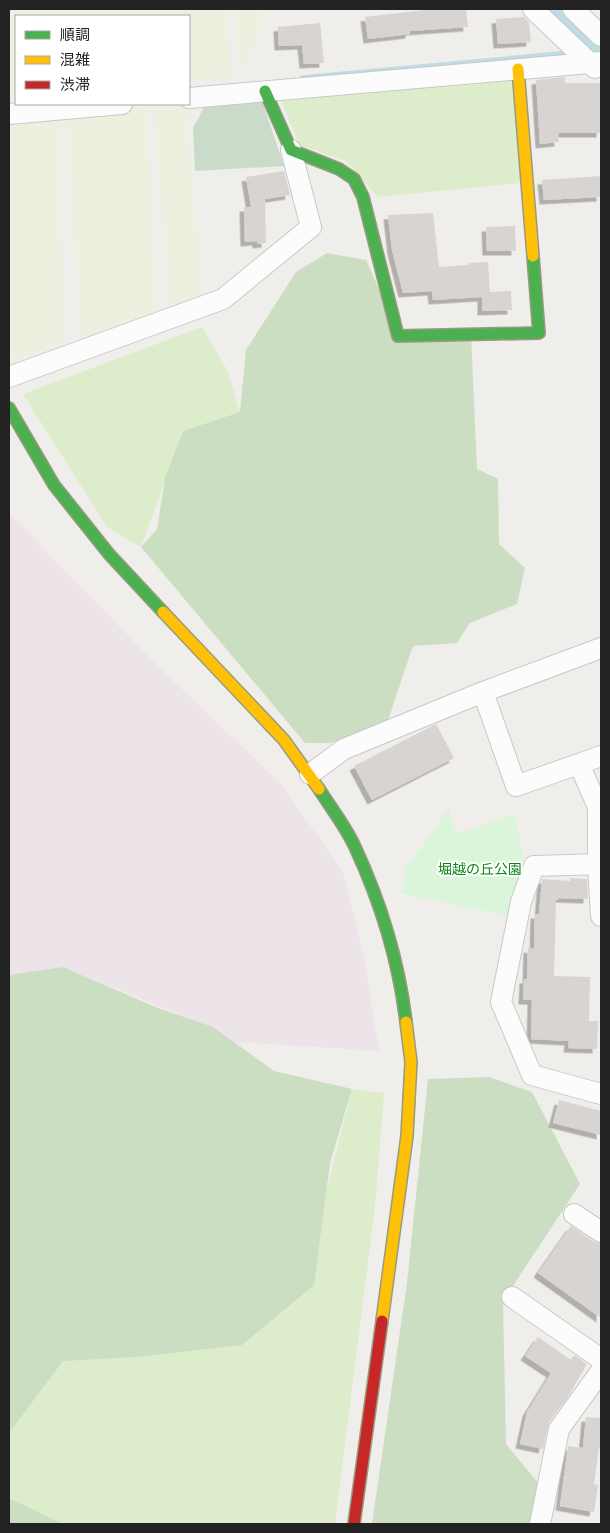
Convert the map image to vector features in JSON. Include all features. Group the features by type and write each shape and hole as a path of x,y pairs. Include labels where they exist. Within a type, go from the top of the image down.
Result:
{"street":[{"path":"533,9 597,66"},
{"path":"573,9 601,36"},
{"path":"190,98 518,69 597,66"},
{"path":"290,150 340,169 354,179 363,197 398,336 539,333 518,69"},
{"path":"9,377 223,299 311,227 290,150 265,91"},
{"path":"9,114 111,105"},
{"path":"9,408 54,485 109,554 284,740 310,774 355,846 386,924 402,990 411,1062 407,1136 354,1524"},
{"path":"310,774 344,749 483,692 601,648"},
{"path":"483,692 516,786 601,756"},
{"path":"579,764 598,806 601,916"},
{"path":"600,864 534,866 521,902 501,1002 532,1075 601,1094"},
{"path":"574,1214 601,1232"},
{"path":"512,1297 601,1359"},
{"path":"540,1524 559,1429 601,1371"}],"shaded area":[{"path":"9,513 157,665 279,782 343,871 364,957 379,1051 234,1042 190,1019 63,967 9,980"}],"green space":[{"path":"9,9 47,9 48,15 15,15 15,98 9,98"},
{"path":"56,9 137,9 138,15 56,15"},
{"path":"145,9 226,9 232,77 190,81 190,15 146,15"},
{"path":"235,9 260,9 261,27 240,77"},
{"path":"513,80 521,183 378,197 346,161 299,145 281,100"},
{"path":"200,97 187,125 202,292 199,301 171,312 153,105 190,105"},
{"path":"262,101 284,166 195,171 193,128 206,104"},
{"path":"146,107 156,312 82,339 66,114"},
{"path":"57,116 64,340 16,360 9,354 9,120"},
{"path":"327,253 366,260 403,342 471,334 477,469 498,479 499,544 525,568 517,604 470,623 457,643 413,646 387,723 331,743 305,743 141,547 157,529 165,478 183,431 240,412 246,350 296,272"},
{"path":"202,327 227,370 240,412 183,431 141,547 107,527 23,394"},
{"name":"堀越の丘公園","path":"449,808 453,829 462,833 514,814 524,858 509,916 400,893 404,887 404,872"},
{"path":"63,967 158,1008 213,1027 274,1071 352,1089 330,1163 314,1285 242,1345 136,1357 63,1361 9,1433 9,975"},
{"path":"489,1077 532,1092 580,1184 503,1301 506,1444 539,1484 537,1524 372,1524 407,1283 428,1079"},
{"path":"352,1089 384,1093 375,1207 335,1524 63,1524 9,1498 9,1422 63,1361 300,1297"},
{"path":"9,1498 63,1524 9,1524"}],"building":[{"path":"433,9 466,9 468,27 410,31 410,34 368,39 365,17"},
{"path":"524,17 529,22 531,42 498,44 496,19"},
{"path":"320,23 324,63 304,64 302,45 279,46 278,27"},
{"path":"565,77 565,83 601,83 601,133 558,133 559,142 540,144 536,80"},
{"path":"284,171 290,195 265,199 266,243 257,244 257,241 245,242 244,207 251,207 246,177"},
{"path":"601,176 601,197 544,200 542,180"},
{"path":"433,213 439,267 488,262 490,292 511,291 512,310 482,311 482,297 433,300 432,291 403,293 392,250 388,215"},
{"path":"515,226 516,251 487,251 486,227"},
{"path":"436,724 454,758 372,800 354,766"},
{"path":"570,878 587,879 588,899 559,898 559,900 556,900 554,976 590,977 589,1021 598,1021 597,1049 568,1048 569,1041 531,1039 532,1000 523,1000 524,979 527,979 528,948 534,949 535,914 539,914 542,879 570,881"},
{"path":"559,1100 601,1111 601,1135 553,1123"},
{"path":"571,1226 594,1242 601,1244 601,1318 538,1273"},
{"path":"538,1337 571,1360 574,1355 587,1364 568,1397 549,1422 543,1449 520,1444 527,1412 551,1373 525,1356"},
{"path":"586,1417 601,1418 601,1448 599,1447 594,1484 598,1485 594,1512 560,1506 568,1446 583,1448"}],"waterway":[{"path":"550,9 601,59"},
{"path":"302,78 571,53"}],"traffic: fast":[{"path":"265,91 291,150 339,169 354,179 363,197 398,336 539,333 533,256"},
{"path":"9,408 54,485 109,554 163,612"},
{"path":"319,789 351,840 381,911 399,977 406,1022"}],"traffic: slow":[{"path":"518,69 533,256"},
{"path":"163,612 284,740 319,789"},
{"path":"382,1321 407,1136 411,1062 406,1022"}],"traffic: jam":[{"path":"354,1524 382,1321"}]}
